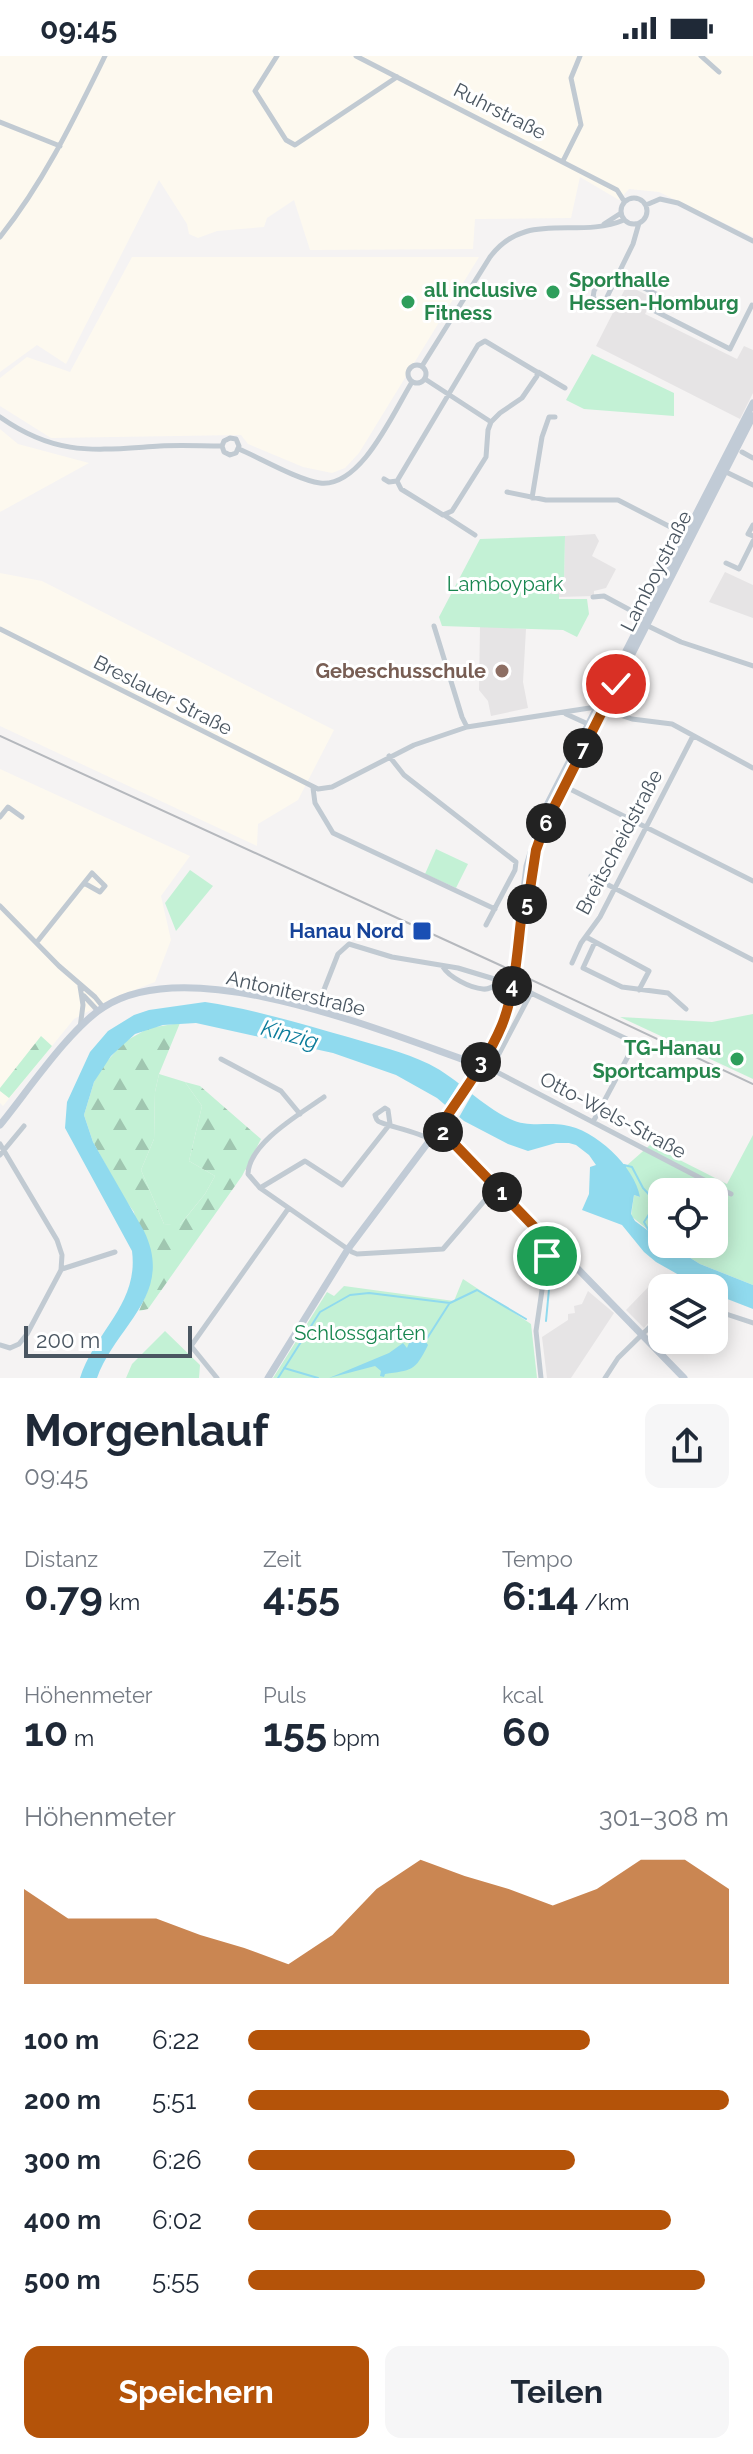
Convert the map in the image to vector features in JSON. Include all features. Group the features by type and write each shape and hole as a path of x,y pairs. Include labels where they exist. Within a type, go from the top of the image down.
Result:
{"main road":[{"name":"Lamboystraße","path":"643,621 722,470 753,403"},
{"name":"Lamboystraße","path":"521,920 527,909 536,850 545,825 686,535 753,416"},
{"name":"Lamboystraße","path":"268,1378 348,1249 439,1128 496,1037 511,993 526,874 537,828 588,724 600,708"},
{"name":"Antoniterstraße","path":"100,1009 132,995 184,987 230,992 316,1010 479,1065"},
{"path":"0,1125 79,1028 100,1009"},
{"path":"439,1128 543,1236 546,1245 543,1251 547,1256 553,1257 556,1252"},
{"path":"546,1245 553,1244 556,1252 574,1265 684,1378"}],"street":[{"path":"0,237 30,197 60,146 105,56"},
{"path":"277,56 255,91 289,142 298,145 397,77"},
{"name":"Ruhrstraße","path":"356,56 617,190 624,201"},
{"path":"563,161 581,125 571,78 580,56"},
{"path":"701,56 719,72"},
{"path":"0,122 60,146"},
{"path":"624,220 621,213 624,201 634,197 646,205"},
{"path":"646,205 657,199 669,200 753,241"},
{"path":"646,205 646,214 639,223 633,244 616,278 604,301 593,298 600,281 616,278 662,297 655,311 730,349 752,305"},
{"path":"600,227 621,213"},
{"path":"422,366 490,257 503,242 531,229 600,227 624,220 639,223"},
{"path":"397,481 478,345 485,341 565,388"},
{"path":"422,366 426,371 425,379 419,384 412,382 408,378 409,369 422,366"},
{"path":"443,515 452,511 483,462 491,422 522,398 537,372"},
{"path":"425,379 491,422"},
{"path":"239,449 313,481 339,482 361,466 412,382"},
{"path":"0,417 44,441 76,449 102,451 222,446"},
{"path":"532,498 544,430 549,417 555,417"},
{"path":"222,446 227,439 233,438 238,441 239,449"},
{"path":"222,446 224,452 230,455 239,449"},
{"path":"742,452 753,458"},
{"path":"722,470 753,485"},
{"path":"384,479 397,481"},
{"path":"397,481 401,489 475,535"},
{"path":"507,492 532,498 615,499 686,535"},
{"path":"726,563 739,569 753,538 748,534 753,525"},
{"name":"Lamboystraße","path":"593,597 604,596 643,621"},
{"path":"643,621 684,643 753,666"},
{"path":"434,626 467,727"},
{"name":"Breslauer Straße","path":"0,629 313,788"},
{"path":"495,909 333,833 314,799 313,788 332,787 389,756 467,727 600,708 632,719 668,722 753,768"},
{"path":"561,712 588,724"},
{"name":"Breitscheidstraße","path":"572,963 597,922 693,736"},
{"path":"389,756 400,772 516,862 515,870 486,925"},
{"path":"564,786 753,881"},
{"path":"0,817 8,807 22,817"},
{"path":"591,876 753,960"},
{"path":"37,942 84,883"},
{"path":"0,906 100,1009"},
{"path":"586,937 649,971 639,990"},
{"path":"595,942 583,968 622,987 668,993 686,1009"},
{"path":"316,1010 338,954 349,944 399,959 501,981 531,993 633,1044 593,1122"},
{"path":"442,966 449,975 483,989 501,981"},
{"path":"77,982 91,1007 100,1009"},
{"path":"79,1028 82,992"},
{"path":"491,1069 531,993"},
{"path":"221,1059 281,1091 300,1114"},
{"name":"Otto-Wels-Straße","path":"479,1065 731,1194"},
{"path":"324,1097 257,1150 248,1170 249,1177 288,1209 357,1254 443,1249 497,1186"},
{"path":"260,1188 305,1161 342,1185 390,1124 417,1131 430,1139"},
{"path":"0,1345 10,1348 22,1341 61,1270 59,1245 1,1150 24,1126"},
{"path":"217,1378 191,1346 288,1209"},
{"path":"61,1270 115,1252"},
{"path":"541,1378 536,1331 547,1256"},
{"path":"728,1315 753,1323"},
{"path":"605,1378 618,1358 648,1331"}],"shaded area":[{"path":"0,56 753,56 753,237 659,192 629,189 619,200 580,177 571,218 475,219 473,249 310,250 294,200 267,218 264,227 217,231 198,238 189,234 187,224 159,180 66,364 37,345 0,372"},
{"path":"132,257 479,257 359,453 345,468 332,473 303,467 248,444 241,435 51,438 0,406 0,378 27,357 70,372"},
{"path":"627,285 653,298 645,314 737,359 744,346 753,350 753,393 740,419 596,346"},
{"path":"0,429 18,444 89,463 0,512"},
{"path":"595,534 599,541 592,556 616,569 606,588 594,591 594,596 558,597 558,594 550,594 550,585 564,583 565,536"},
{"path":"725,572 753,585 753,618 709,602"},
{"path":"0,573 42,581 334,730 298,800 258,824 257,846 0,726"},
{"name":"Gebeschusschule","path":"480,626 526,629 523,682 528,708 491,716 488,701 479,690"},
{"path":"0,769 190,856 161,896 171,940 155,982 113,998 74,1019 3,1106 0,1103"},
{"path":"648,1287 648,1323 644,1328 626,1310"},
{"path":"588,1291 614,1313 571,1378 547,1378 542,1337 568,1320 568,1314 575,1313 574,1306 582,1304"}],"green space":[{"path":"592,354 674,393 674,416 584,409 566,400"},
{"name":"Lamboypark","path":"565,536 564,584 551,585 549,591 559,594 559,599 587,599 589,614 577,637 563,630 442,626 439,617 480,539"},
{"path":"436,849 468,864 456,888 425,874"},
{"path":"190,870 213,886 176,931 165,903"},
{"path":"753,1014 753,1079 620,1017 712,1022"},
{"path":"180,1023 159,1074 155,1092 154,1139 141,1170 164,1224 180,1225 215,1176 189,1161 202,1106 185,1082 200,1086 261,1139 242,1176 148,1309 139,1311 148,1290 134,1212 93,1142 84,1115 102,1067 124,1042 149,1028"},
{"path":"41,1036 52,1046 9,1098 0,1088"},
{"path":"159,1074 185,1082 202,1106 189,1161 215,1176 205,1194 179,1226 164,1224 141,1170 154,1139 155,1092"},
{"path":"753,1135 753,1285 690,1258 728,1258 728,1182"},
{"path":"650,1145 715,1178 648,1178 648,1230 631,1216 634,1195 640,1197 625,1167"},
{"name":"Schlossgarten","path":"463,1279 531,1324 537,1378 273,1378 327,1292 334,1296 344,1286 454,1301"},
{"path":"165,1331 200,1365 199,1378 126,1378 132,1364"}],"water":[{"name":"Kinzig","path":"205,1002 277,1017 419,1060 440,1070 489,1107 517,1122 576,1128 612,1151 637,1185 640,1197 634,1195 631,1214 648,1231 648,1255 622,1225 582,1210 589,1194 590,1167 596,1165 576,1145 556,1143 528,1151 508,1144 464,1121 437,1098 396,1075 333,1053 196,1023 163,1025 135,1034 111,1056 94,1082 84,1115 93,1142 144,1231 152,1254 152,1274 148,1292 97,1378 80,1378 95,1346 123,1302 132,1270 132,1251 65,1128 67,1102 90,1052 108,1031 149,1010"},
{"path":"651,1258 690,1258 725,1274 677,1274"},
{"path":"728,1275 753,1285 753,1309 728,1299"},
{"path":"417,1339 424,1339 428,1345 411,1368 385,1374 384,1377 380,1376 381,1371 375,1366 329,1378 389,1353 403,1343 407,1348"}],"pier":[{"path":"461,1080 474,1091 458,1119 444,1108"}],"waterway":[{"path":"625,1167 632,1167 648,1193"},
{"path":"648,1216 644,1222 648,1229"},
{"path":"546,1321 551,1268"},
{"path":"278,1378 320,1312 350,1295 369,1293 450,1303 477,1290 526,1319"},
{"path":"426,1340 449,1304"},
{"path":"284,1368 318,1378"}],"railway":[{"path":"0,736 753,1084"}],"place":[{"name":"Sporthalle Hessen-Homburg","path":"553,292"},
{"name":"all inclusive Fitness","path":"408,302"},
{"name":"Gebeschusschule","path":"502,671"},
{"name":"Hanau Nord","path":"422,931"},
{"name":"TG-Hanau Sportcampus","path":"737,1059"}],"route":[{"path":"547,1256 543,1251 546,1245 543,1236 439,1128 488,1052 502,1024 511,993 521,920 527,909 536,850 545,825 616,684"}]}
